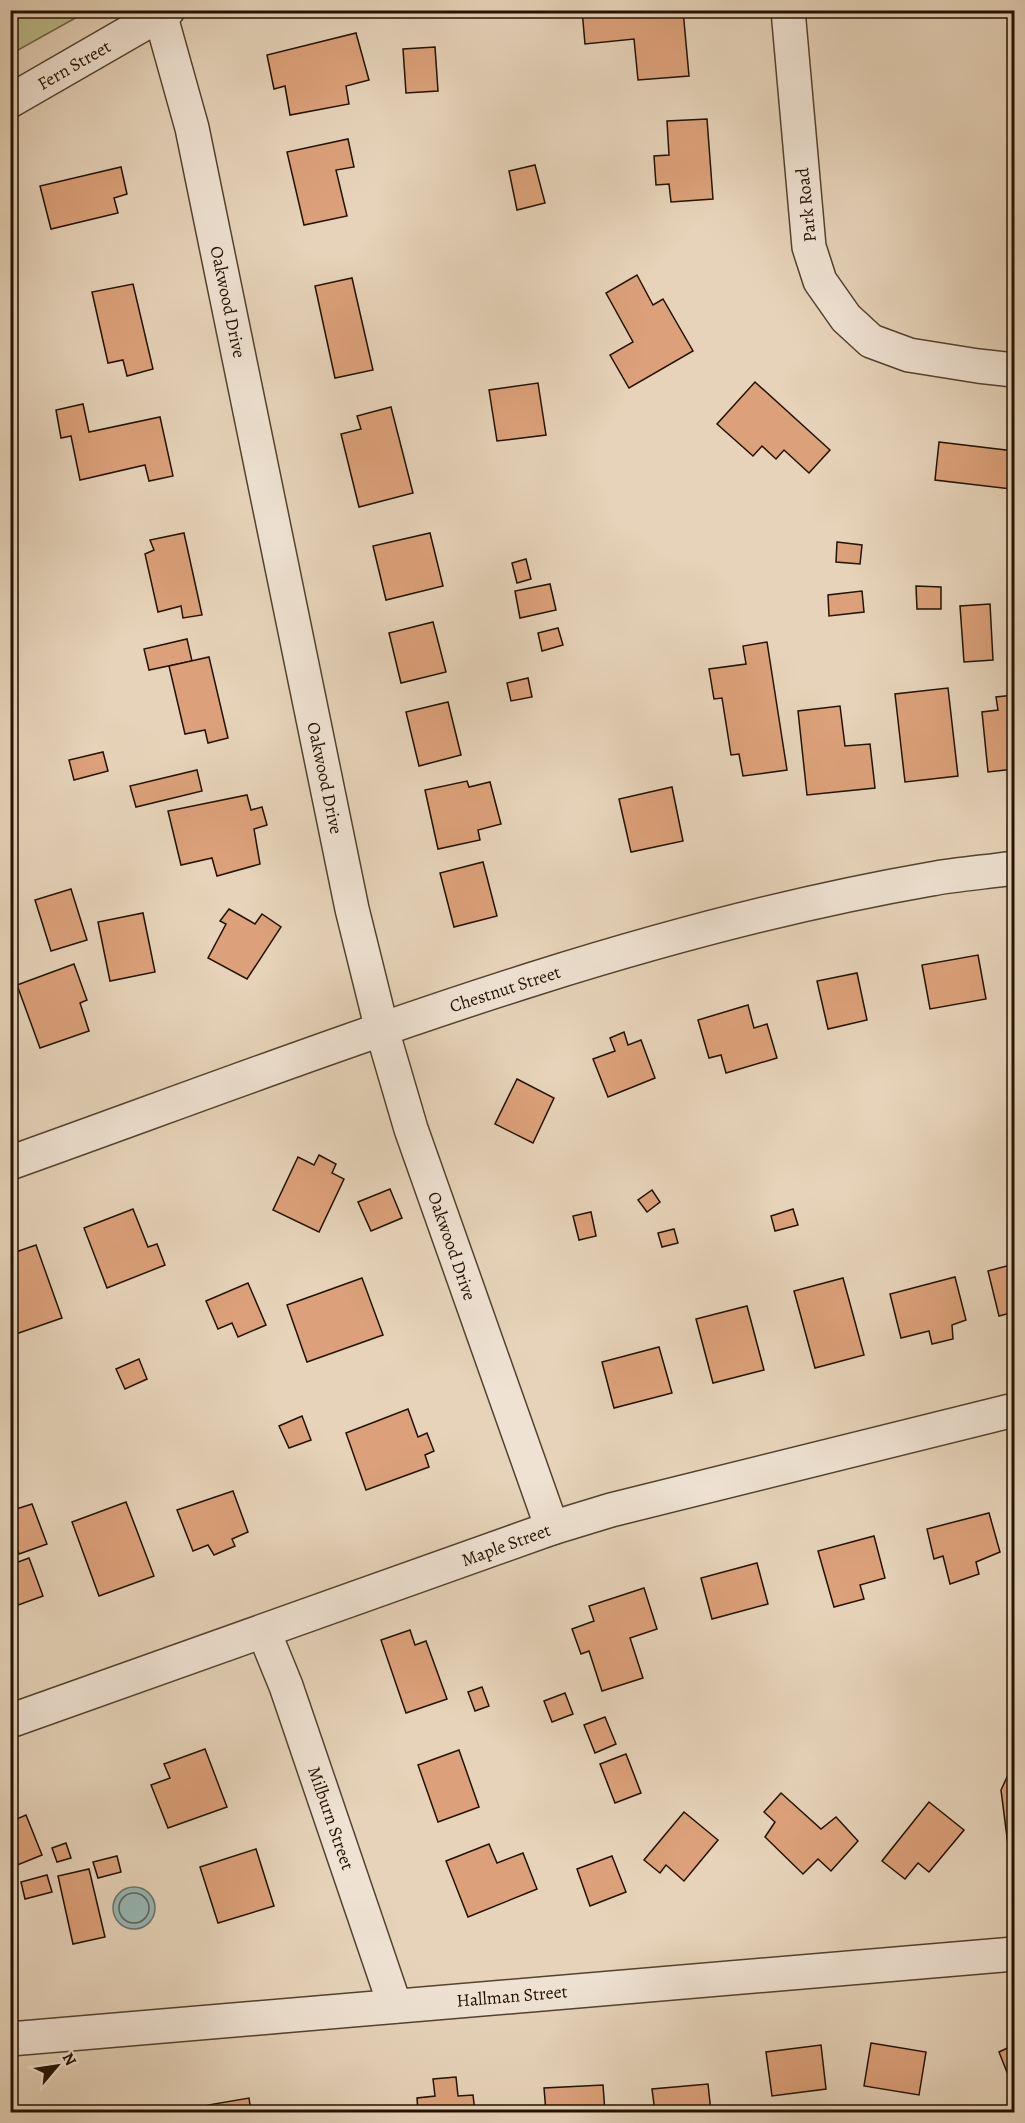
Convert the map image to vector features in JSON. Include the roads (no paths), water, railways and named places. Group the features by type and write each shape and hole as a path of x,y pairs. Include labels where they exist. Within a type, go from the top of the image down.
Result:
{"street":[{"name":"Park Road","path":"788,10 809,247 820,281 846,318 871,341 909,355 1014,370"},
{"name":"Fern Street","path":"10,101 162,12"},
{"name":"Oakwood Drive","path":"162,12 192,128 352,909 382,1030 411,1129 552,1528"},
{"name":"Chestnut Street","path":"10,1163 382,1030 582,963 754,915 932,878 1014,868"},
{"name":"Maple Street","path":"10,1721 552,1528 611,1510 1014,1410"},
{"name":"Milburn Street","path":"264,1632 286,1686 395,2006"},
{"name":"Hallman Street","path":"10,2039 1014,1954"}],"water":[{"path":"134,1887 142,1888 149,1893 154,1900 154,1916 149,1923 142,1928 134,1929 126,1928 119,1923 114,1916 113,1908 114,1900 119,1893 126,1888"}]}
